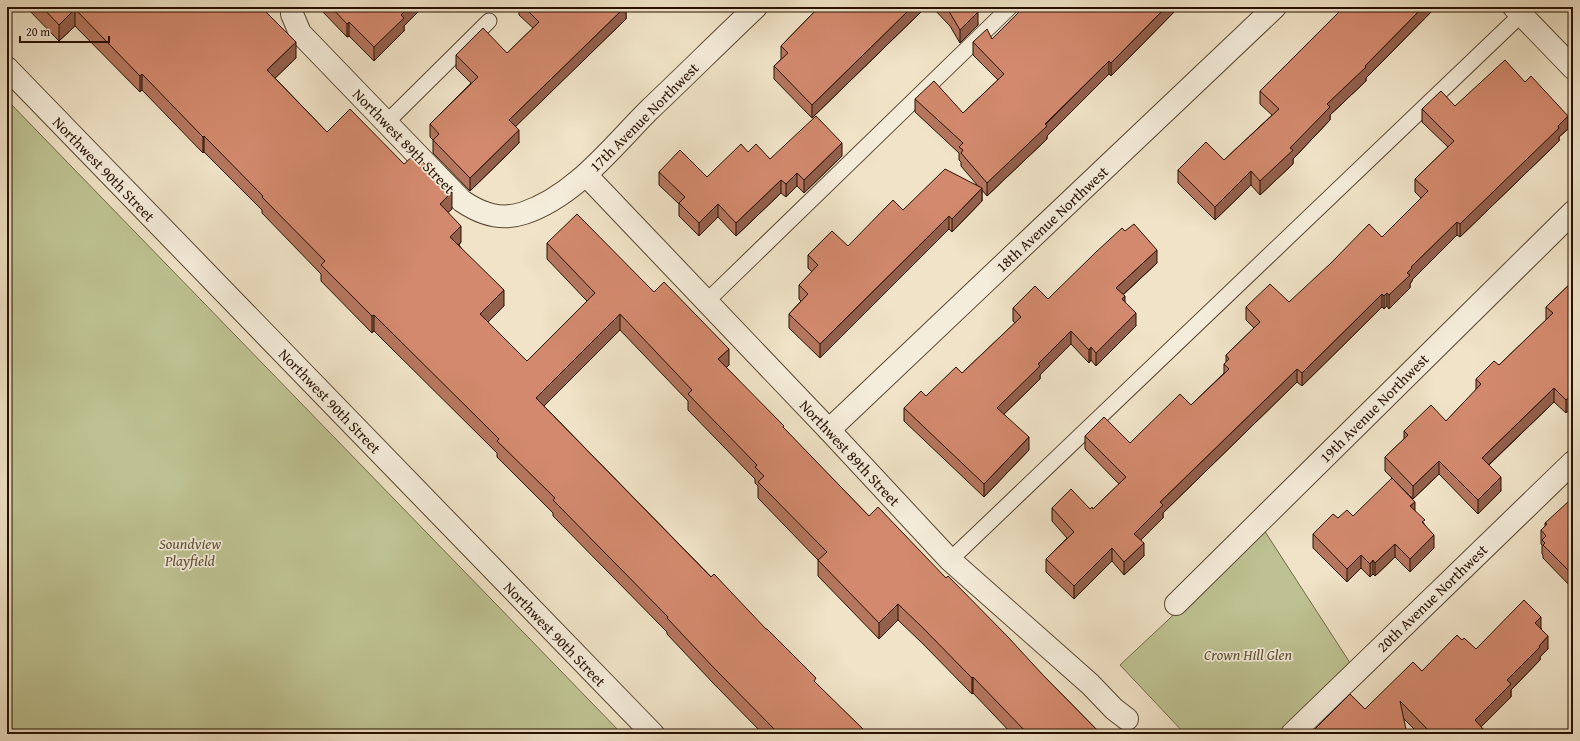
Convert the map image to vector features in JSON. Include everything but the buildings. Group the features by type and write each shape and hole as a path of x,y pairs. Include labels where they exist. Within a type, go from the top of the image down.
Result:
{"street":[{"name":"Northwest 89th Street","path":"292,7 292,14 300,33 462,201 484,214 502,218 523,214"},
{"name":"17th Avenue Northwest","path":"523,214 552,201 586,175 648,111 756,7"},
{"name":"18th Avenue Northwest","path":"829,430 1275,7"},
{"path":"1521,9 1573,68"},
{"name":"Northwest 90th Street","path":"7,68 653,734"},
{"name":"Northwest 89th Street","path":"586,175 829,430 950,560 1090,684 1114,709 1127,719"},
{"name":"19th Avenue Northwest","path":"1176,604 1573,212"},
{"name":"20th Avenue Northwest","path":"1292,734 1573,462"}],"lane":[{"path":"707,302 1010,7"},
{"path":"950,560 1521,9"},
{"path":"386,122 489,21"}],"green space":[{"name":"Soundview Playfield","path":"7,100 622,734 7,734"},
{"name":"Crown Hill Glen","path":"1264,530 1354,669 1287,734 1185,734 1120,665"}]}
